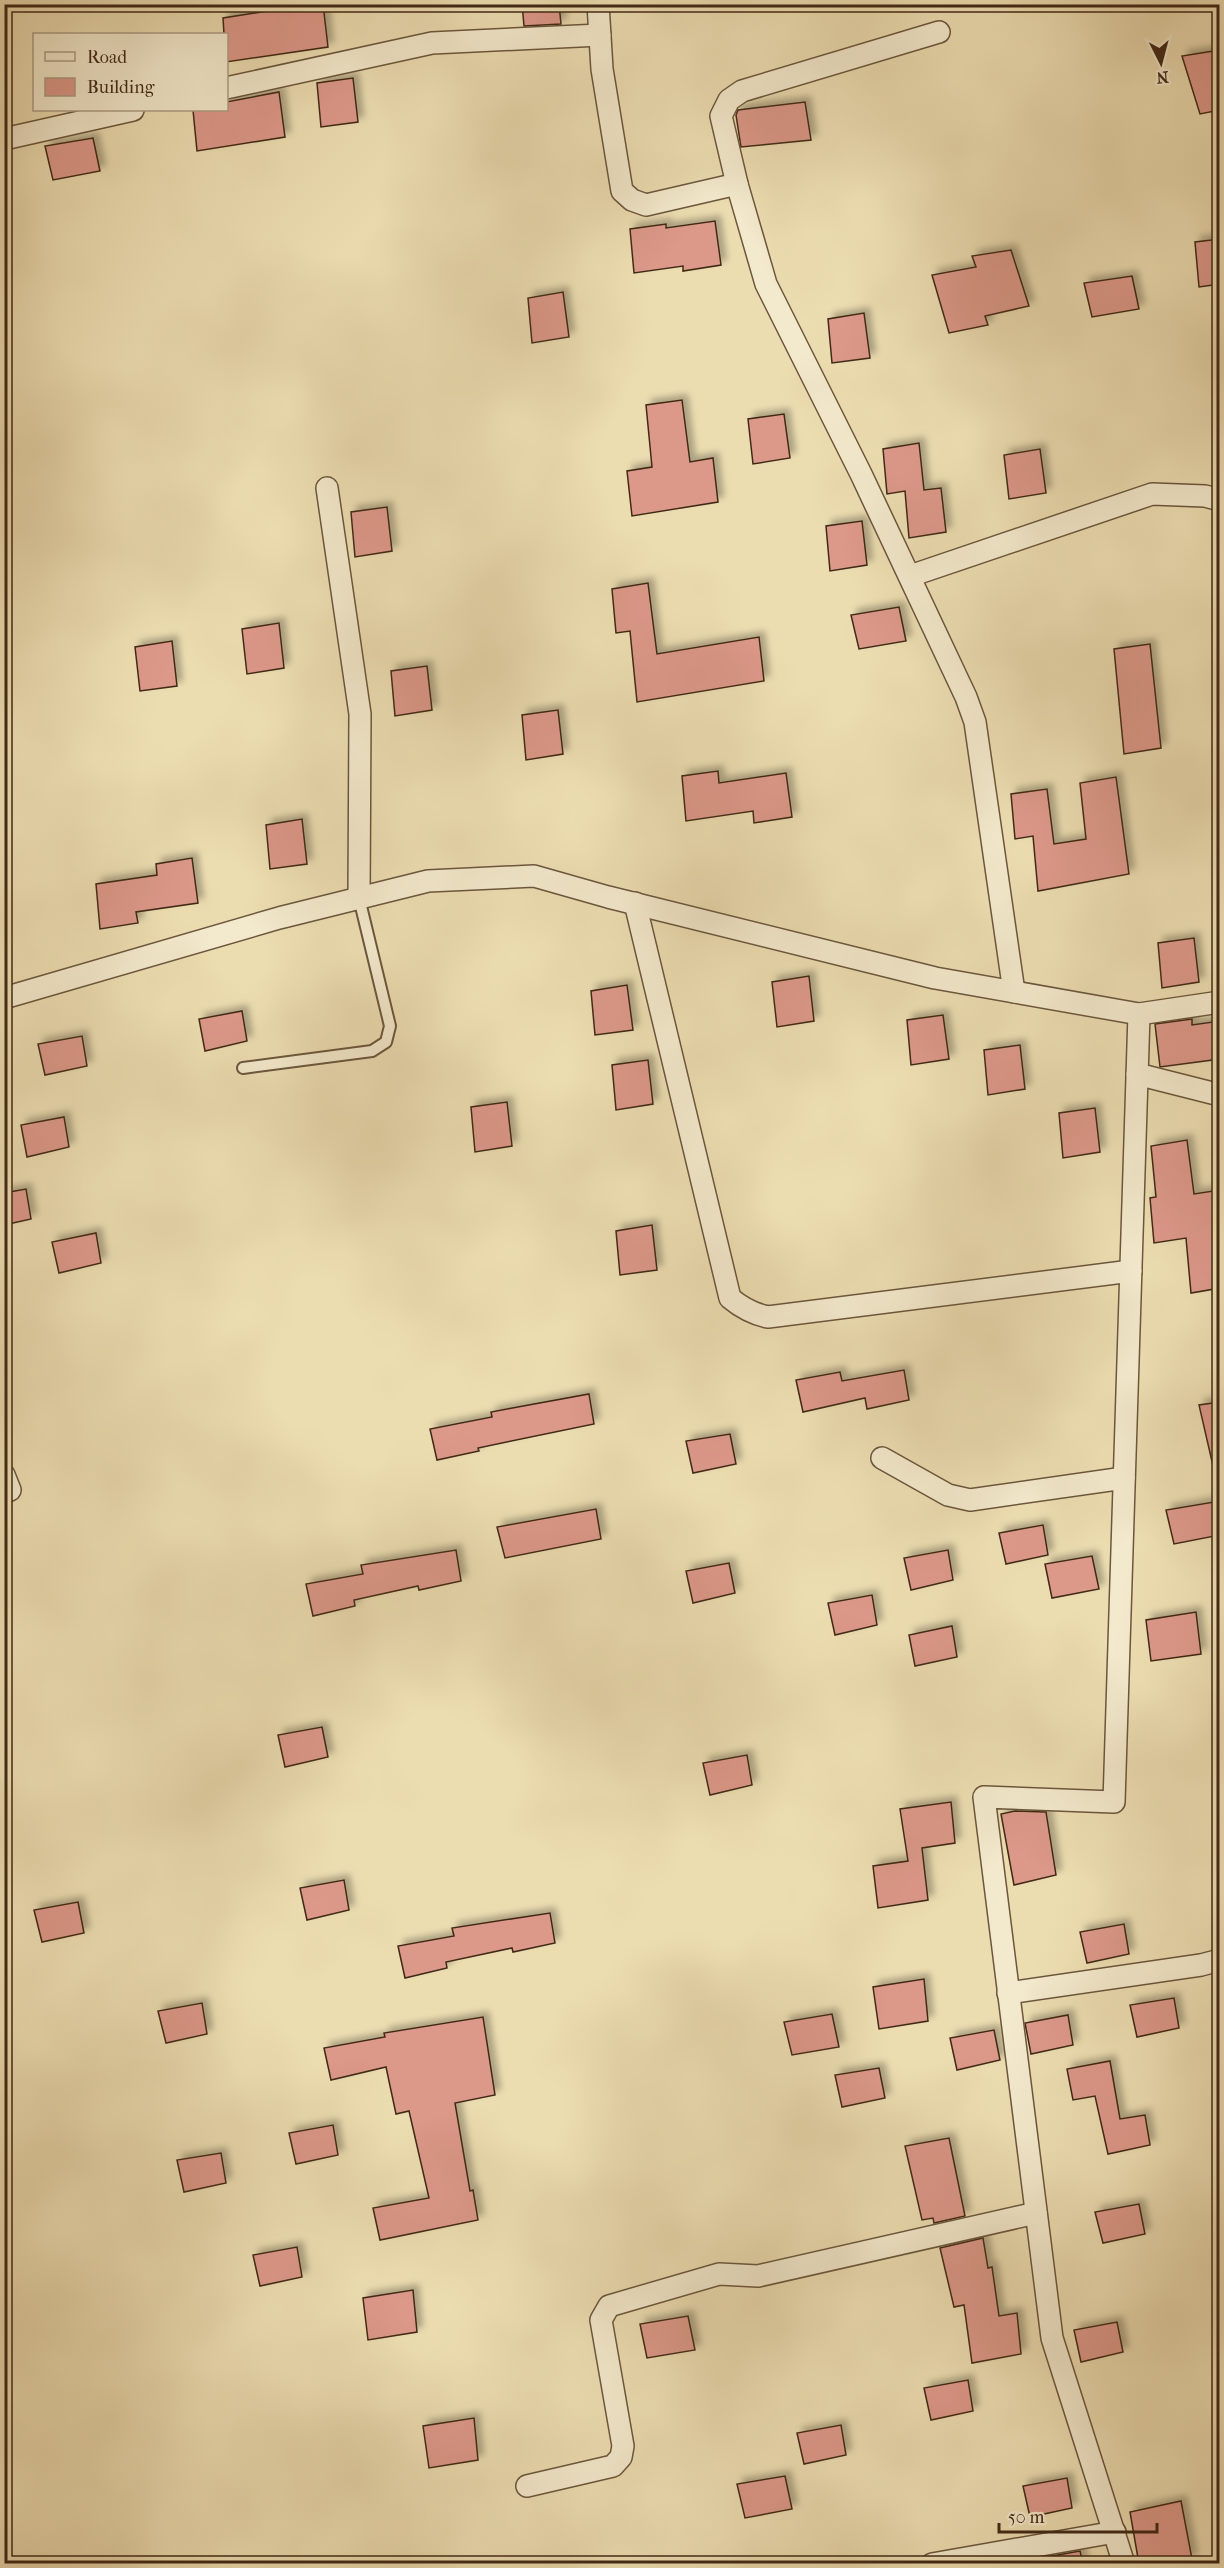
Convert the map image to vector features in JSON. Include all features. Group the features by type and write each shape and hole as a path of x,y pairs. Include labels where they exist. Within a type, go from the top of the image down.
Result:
{"street":[{"path":"598,4 602,69 622,191 632,200 646,205 736,184"},
{"path":"939,32 742,91 729,100 721,116 736,184 766,284 910,576 966,697 975,722 1014,992"},
{"path":"228,88 432,43 600,35"},
{"path":"4,139 129,111"},
{"path":"327,488 360,714 359,898"},
{"path":"910,576 1152,494 1205,496 1220,500"},
{"path":"4,998 279,918 428,881 534,876 935,978 1139,1014 1220,1002"},
{"path":"635,903 730,1298 740,1306 755,1314 768,1317 1131,1271"},
{"path":"1124,2564 1052,2338 984,1797 1114,1802 1139,1014"},
{"path":"1137,1074 1220,1095"},
{"path":"882,1458 948,1495 970,1500 1124,1478"},
{"path":"1008,1993 1201,1965 1220,1960"},
{"path":"527,2486 613,2466 621,2457 623,2446 601,2320 609,2306 719,2274 758,2276 1036,2213"},
{"path":"932,2564 1115,2532"}],"lane":[{"path":"243,1068 372,1051 386,1042 390,1026 359,898"}],"building":[{"path":"323,4 328,47 228,62 228,33 224,33 223,18"},
{"path":"522,4 559,4 561,24 524,26"},
{"path":"1220,50 1220,110 1200,114 1182,56"},
{"path":"353,78 358,122 321,127 317,83"},
{"path":"279,92 285,137 197,151 193,111 228,111 228,102"},
{"path":"805,102 811,140 741,147 736,115 738,110"},
{"path":"93,138 100,171 53,180 45,146"},
{"path":"715,221 721,265 683,271 683,266 634,273 630,229 666,224 666,228"},
{"path":"1220,239 1220,284 1199,287 1195,242"},
{"path":"1011,250 1029,306 985,316 988,325 949,333 932,275 976,267 972,256"},
{"path":"1132,276 1139,309 1092,317 1084,283"},
{"path":"563,292 569,337 532,343 528,298"},
{"path":"864,313 870,358 832,363 828,319"},
{"path":"682,400 690,462 713,458 718,502 632,516 627,471 652,467 646,405"},
{"path":"784,414 790,458 753,464 748,419"},
{"path":"919,443 924,490 941,488 946,532 909,538 905,491 887,494 883,449"},
{"path":"1040,449 1046,493 1009,499 1004,455"},
{"path":"387,507 392,551 355,557 351,512"},
{"path":"862,521 867,565 830,571 826,526"},
{"path":"648,583 657,654 759,637 764,681 637,702 630,631 616,633 612,589"},
{"path":"899,607 906,641 859,649 851,615"},
{"path":"279,623 284,668 247,674 242,629"},
{"path":"172,641 177,686 140,691 135,647"},
{"path":"1150,644 1161,748 1124,754 1114,649"},
{"path":"427,666 432,710 395,716 391,671"},
{"path":"558,710 563,754 526,760 522,715"},
{"path":"718,771 719,783 786,773 792,817 754,823 753,811 686,821 682,776"},
{"path":"1116,777 1129,874 1038,891 1033,836 1015,839 1011,794 1047,789 1054,844 1086,839 1080,783"},
{"path":"302,819 307,864 270,869 266,825"},
{"path":"192,858 198,903 136,912 138,923 100,929 96,884 157,875 156,864"},
{"path":"1194,938 1199,982 1162,988 1158,943"},
{"path":"809,976 814,1021 777,1027 772,982"},
{"path":"627,985 633,1030 595,1035 591,991"},
{"path":"242,1011 247,1041 205,1051 199,1019"},
{"path":"943,1015 949,1059 911,1065 907,1020"},
{"path":"1192,1019 1192,1025 1220,1021 1220,1059 1160,1067 1155,1024"},
{"path":"82,1036 87,1066 45,1075 38,1044"},
{"path":"1020,1045 1025,1089 988,1095 984,1050"},
{"path":"648,1060 653,1104 616,1110 612,1065"},
{"path":"507,1102 512,1146 475,1152 471,1107"},
{"path":"1095,1108 1100,1152 1063,1158 1059,1113"},
{"path":"64,1117 69,1147 27,1157 21,1125"},
{"path":"1187,1140 1194,1194 1220,1190 1220,1288 1191,1293 1186,1238 1154,1243 1150,1198 1156,1197 1151,1146"},
{"path":"26,1189 31,1219 4,1225 4,1193"},
{"path":"652,1225 657,1270 620,1275 616,1231"},
{"path":"96,1233 101,1263 59,1273 52,1242"},
{"path":"904,1370 909,1400 867,1409 865,1398 803,1412 796,1380 840,1372 842,1381"},
{"path":"589,1394 594,1424 478,1448 479,1451 437,1460 430,1429 492,1417 491,1412"},
{"path":"1220,1402 1220,1465 1213,1466 1199,1405"},
{"path":"730,1434 736,1464 693,1473 686,1441"},
{"path":"1214,1502 1220,1535 1174,1544 1166,1510"},
{"path":"596,1509 601,1539 505,1558 497,1527"},
{"path":"1043,1525 1048,1555 1006,1564 999,1533"},
{"path":"456,1550 461,1581 419,1590 418,1586 354,1600 355,1606 313,1616 306,1584 363,1574 361,1565"},
{"path":"948,1550 953,1580 911,1590 904,1558"},
{"path":"1092,1556 1099,1589 1052,1598 1045,1564"},
{"path":"729,1563 735,1593 693,1603 686,1571"},
{"path":"872,1595 877,1625 835,1635 828,1603"},
{"path":"1196,1612 1201,1654 1151,1661 1146,1620"},
{"path":"952,1626 957,1657 915,1666 909,1635"},
{"path":"322,1727 328,1757 285,1767 278,1735"},
{"path":"747,1755 752,1785 710,1795 703,1763"},
{"path":"951,1802 955,1843 922,1848 928,1900 878,1908 873,1866 908,1861 900,1809"},
{"path":"1015,1811 1046,1812 1056,1875 1014,1885 1001,1814"},
{"path":"344,1880 349,1910 307,1920 300,1888"},
{"path":"78,1902 84,1933 42,1942 34,1910"},
{"path":"550,1913 555,1943 513,1952 512,1948 446,1962 447,1968 405,1978 398,1946 454,1936 452,1928"},
{"path":"1124,1924 1129,1954 1087,1963 1080,1932"},
{"path":"924,1979 928,2021 879,2029 873,1987"},
{"path":"1174,1998 1179,2028 1137,2037 1130,2005"},
{"path":"202,2003 207,2034 166,2043 158,2011"},
{"path":"832,2014 839,2047 792,2055 784,2022"},
{"path":"1068,2015 1073,2045 1031,2054 1025,2023"},
{"path":"483,2017 495,2095 455,2103 470,2191 473,2190 478,2220 380,2240 373,2208 429,2198 409,2111 396,2114 386,2067 331,2080 324,2048 385,2037 384,2033"},
{"path":"994,2030 1000,2060 957,2070 950,2038"},
{"path":"1110,2061 1120,2119 1145,2115 1150,2145 1108,2154 1095,2096 1073,2100 1067,2069"},
{"path":"879,2068 885,2098 842,2107 835,2075"},
{"path":"333,2125 338,2155 296,2164 289,2133"},
{"path":"949,2138 965,2216 934,2223 933,2218 922,2220 905,2146"},
{"path":"221,2153 226,2183 184,2192 177,2160"},
{"path":"1139,2204 1145,2234 1103,2243 1095,2212"},
{"path":"983,2238 988,2268 992,2267 999,2316 1017,2313 1021,2354 972,2363 964,2305 954,2307 940,2248"},
{"path":"297,2247 302,2277 260,2286 253,2255"},
{"path":"413,2290 417,2332 368,2340 363,2298"},
{"path":"688,2316 695,2350 647,2358 640,2324"},
{"path":"1117,2322 1123,2352 1081,2362 1074,2330"},
{"path":"968,2380 973,2411 931,2420 924,2388"},
{"path":"474,2418 478,2460 429,2468 423,2426"},
{"path":"841,2425 846,2455 804,2464 797,2433"},
{"path":"785,2476 792,2509 745,2518 737,2484"},
{"path":"1067,2478 1072,2508 1030,2517 1023,2486"},
{"path":"1181,2501 1192,2559 1174,2564 1139,2564 1130,2512"},
{"path":"1080,2551 1083,2564 1030,2564 1030,2560"}]}
